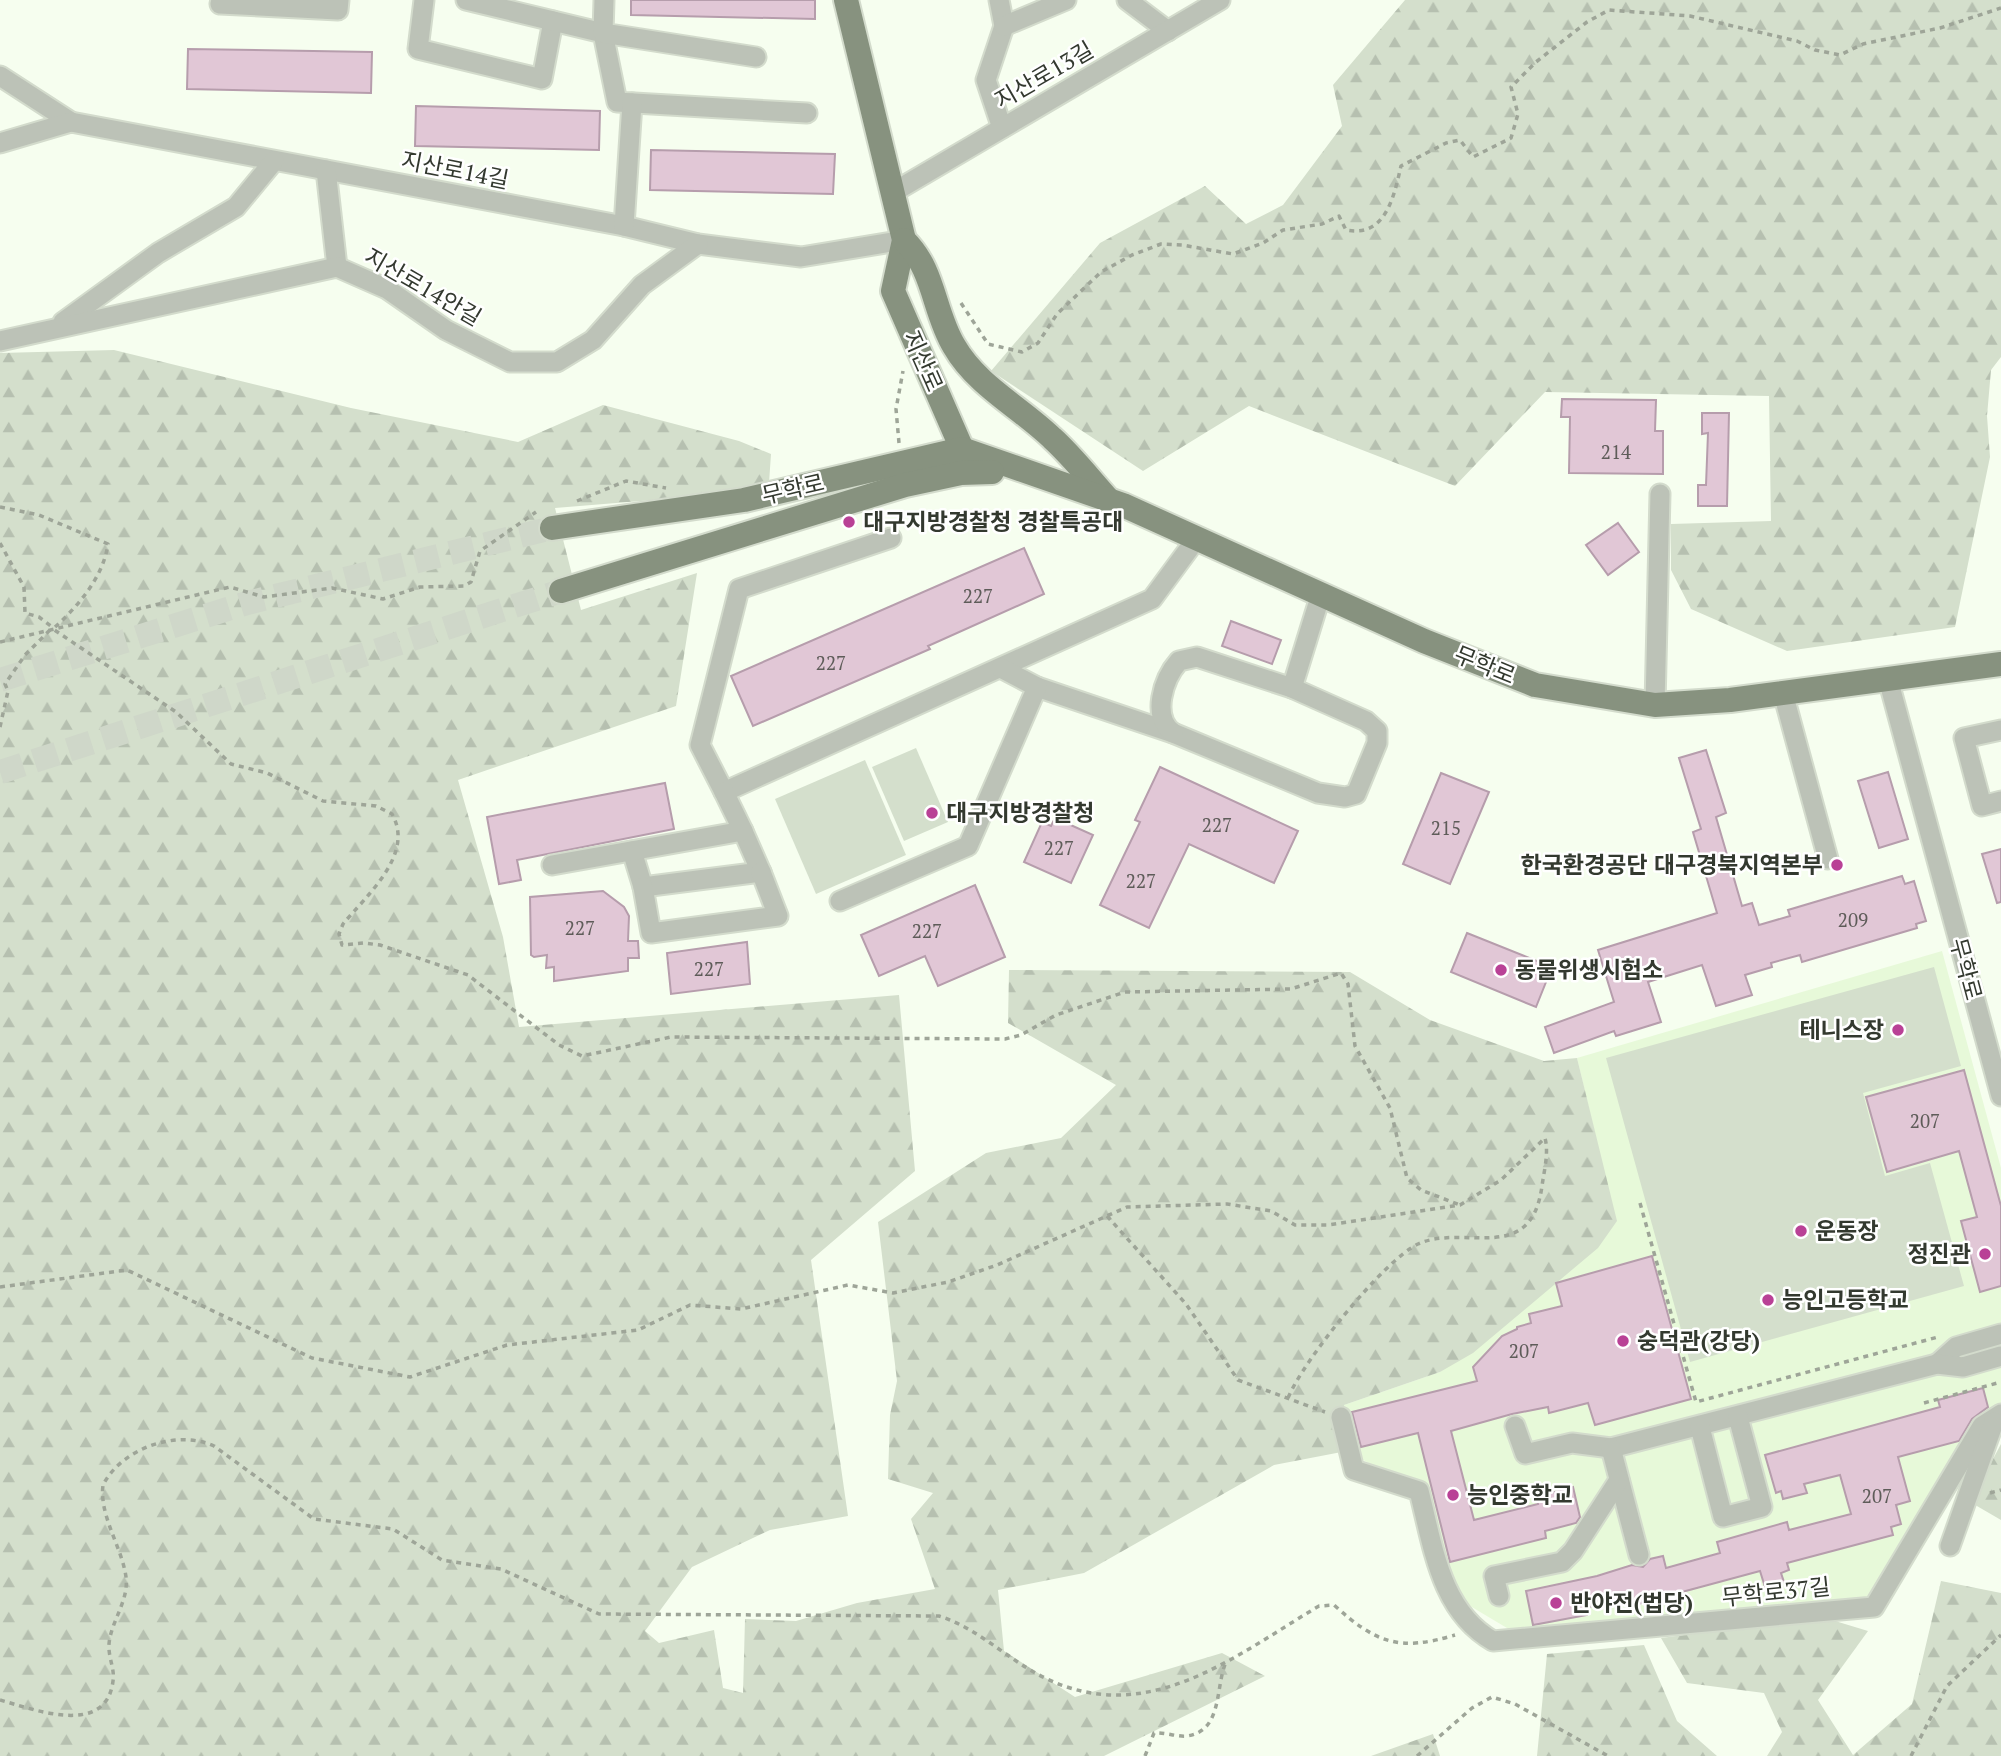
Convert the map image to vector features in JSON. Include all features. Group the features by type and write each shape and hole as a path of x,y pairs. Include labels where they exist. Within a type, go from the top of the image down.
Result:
{"main road":[{"name":"지산로","path":"846,0 904,240 893,290 962,449 982,472"},
{"name":"지산로","path":"904,240 918,254 933,284 954,346 995,394 1052,437"},
{"name":"무학로","path":"1052,437 1109,500"},
{"name":"무학로","path":"546,519 744,500 962,449 1109,500 1424,641 1535,685 1655,705 1783,693 2001,664"},
{"name":"무학로","path":"561,591 905,485 961,473 1028,472"}],"street":[{"path":"221,0 220,4 338,10 339,0"},
{"path":"424,0 418,50 542,79 553,21"},
{"path":"466,0 603,33 755,57"},
{"path":"604,0 603,33 617,102 807,113"},
{"path":"999,0 1004,26 986,80 1002,128"},
{"path":"1004,26 1066,0"},
{"path":"1127,0 1168,31"},
{"name":"지산로13길","path":"892,192 1215,1"},
{"path":"0,76 71,122"},
{"path":"624,226 632,103"},
{"name":"지산로14길","path":"0,143 71,122 624,226 698,244 801,257 904,240"},
{"path":"57,327 158,253 236,206 274,161"},
{"path":"326,170 337,267"},
{"name":"지산로14안길","path":"0,341 337,267 387,289 446,330 510,362 557,362 593,340 642,285 698,244"},
{"path":"1655,705 1660,494"},
{"path":"632,851 643,887 651,933 778,916 743,831 700,745 739,589 891,538"},
{"path":"724,792 1152,599 1197,538"},
{"path":"1292,688 1321,594"},
{"path":"1001,668 1037,687 1173,733 1318,793 1345,797 1356,794 1377,744 1377,731 1366,721 1292,688 1197,657 1187,657 1174,666 1159,709 1162,723 1173,733"},
{"name":"무학로","path":"1888,679 2001,1096"},
{"path":"840,901 968,846 1037,687"},
{"path":"1783,693 1828,859"},
{"path":"2001,730 1964,738 1982,806 2001,802"},
{"path":"552,865 743,831"},
{"path":"643,887 761,872"},
{"path":"1937,1364 1956,1347 2001,1334"},
{"path":"1515,1426 1525,1454 1572,1443 1611,1448 1937,1364 1963,1367 2001,1356"},
{"path":"1950,1546 1998,1416"},
{"name":"무학로37길","path":"1341,1418 1354,1470 1419,1491 1441,1579 1465,1620 1493,1641 1874,1607 1982,1426 1998,1416"},
{"path":"1700,1427 1723,1517 1762,1507 1738,1417"},
{"path":"1611,1448 1639,1555"},
{"path":"1499,1595 1494,1577 1562,1562 1573,1551 1619,1480"}],"path":[{"path":"933,284 965,306 988,344 1022,352 1038,343 1057,314 1101,272 1161,244 1233,254 1263,243 1283,230 1322,224 1339,216 1346,230 1360,233 1374,226 1391,207 1401,166 1446,143 1460,139 1473,157 1511,138 1517,114 1511,87 1567,38 1609,10 1690,16 1797,41 1815,50 1840,55 1863,44 1941,28 2001,8"},
{"path":"898,453 898,393 903,373 918,351"},
{"path":"572,503 626,481 673,490"},
{"path":"0,642 230,587 264,597 331,588 383,599 420,587 464,586 471,582 480,551 546,519"},
{"path":"0,543 24,587 25,613 39,617 53,628"},
{"path":"0,727 8,691 5,684 25,655 53,628"},
{"path":"0,1287 127,1270 312,1358 410,1377 507,1345 638,1330 690,1306 741,1309 848,1285 893,1293 948,1282 997,1265 1127,1207 1205,1202 1271,1211 1295,1225 1328,1226 1460,1205 1501,1180 1545,1138 1540,1200 1530,1222 1513,1231 1485,1239 1433,1239 1401,1255 1308,1360 1288,1398"},
{"path":"1640,1203 1696,1402 1948,1334"},
{"path":"1107,1216 1186,1304 1238,1380 1341,1418"},
{"path":"1924,1403 2001,1382"},
{"path":"0,1700 73,1716 93,1711 107,1699 113,1676 109,1643 126,1586 123,1565 104,1504 103,1485 114,1470 145,1449 186,1438 198,1439 214,1446 314,1519 393,1529 442,1560 501,1569 599,1614 939,1616 958,1624 1045,1678 1103,1696 1174,1688 1319,1606 1334,1605 1375,1637 1409,1645 1425,1644 1462,1632"},
{"path":"1911,1756 1947,1686 2001,1635"},
{"path":"1145,1756 1154,1733 1187,1736 1209,1723 1215,1714 1218,1684 1227,1660"},
{"path":"1417,1756 1472,1708 1492,1697 1514,1704 1608,1756"}],"shaded area":[{"name":"능인고등학교","path":"1942,951 2001,1168 2001,1408 1942,1474 1864,1603 1512,1631 1455,1597 1425,1491 1357,1457 1344,1405 1440,1372 1616,1222 1577,1058"}],"green space":[{"path":"1405,0 2001,0 2001,357 1991,370 1987,416 1990,457 1955,627 1787,651 1691,609 1671,570 1671,524 1771,521 1769,396 1545,392 1455,486 1249,406 1143,471 991,371 1100,243 1205,186 1246,224 1283,205 1342,126 1333,85"},
{"path":"114,350 351,408 518,442 603,405 739,441 771,454 769,483 714,495 555,508 581,610 697,573 676,706 458,780 503,937 519,1027 899,995 915,1171 811,1260 848,1516 770,1530 692,1567 645,1631 659,1643 714,1630 723,1688 743,1693 745,1619 796,1621 857,1603 935,1589 911,1519 933,1493 888,1479 890,1415 897,1381 878,1222 986,1153 1061,1138 1116,1085 1008,1023 1009,970 1350,972 1430,1020 1544,1061 1577,1058 1617,1221 1598,1248 1473,1353 1440,1372 1344,1405 1352,1450 1274,1465 1084,1573 998,1590 1004,1651 1075,1697 1222,1653 1265,1676 1104,1756 0,1756 0,353"},
{"path":"916,748 948,822 904,841 872,767"},
{"path":"865,760 906,855 816,894 775,799"},
{"name":"운동장","path":"1934,967 1961,1066 1863,1093 1885,1176 1930,1163 1964,1286 1690,1362 1606,1058"},
{"path":"2001,1444 2001,1520 1970,1502"},
{"path":"1941,1581 2001,1593 2001,1756 1767,1756 1782,1732 1764,1693 1687,1683 1661,1638 1822,1617 1868,1631 1818,1700 1853,1755 1912,1704"},
{"path":"1644,1645 1677,1721 1717,1756 1537,1756 1547,1654"},
{"path":"1433,1734 1440,1756 1371,1756"}],"building":[{"path":"631,0 815,0 815,19 631,15"},
{"path":"188,49 372,52 371,93 187,89"},
{"path":"416,106 600,111 599,150 415,146"},
{"path":"651,150 835,154 833,194 650,190"},
{"path":"1562,399 1656,400 1655,431 1663,431 1663,474 1569,473 1570,417 1561,417"},
{"path":"1702,413 1729,413 1727,506 1698,506 1698,485 1706,485 1708,433 1702,434"},
{"path":"1618,523 1639,552 1608,575 1586,545"},
{"path":"1024,548 1044,594 928,646 930,649 753,726 731,676"},
{"path":"1231,621 1281,640 1272,664 1222,646"},
{"path":"1706,750 1726,813 1716,817 1742,906 1752,903 1759,925 1790,916 1788,910 1902,876 1905,884 1914,881 1926,921 1916,924 1917,928 1802,962 1800,955 1771,963 1772,967 1745,975 1752,995 1716,1006 1702,965 1648,982 1661,1022 1616,1036 1614,1031 1554,1053 1545,1027 1614,1002 1598,950 1717,913 1693,832 1701,829 1679,758"},
{"path":"1160,767 1298,831 1274,883 1189,844 1149,928 1100,905 1140,822 1135,820"},
{"path":"1888,772 1908,839 1879,848 1858,781"},
{"path":"1441,773 1489,792 1450,884 1403,864"},
{"path":"665,783 674,829 517,860 521,880 499,884 487,817"},
{"path":"1055,818 1093,835 1071,883 1024,862 1042,822 1051,826"},
{"path":"2001,849 2001,902 1997,903 1982,854"},
{"path":"975,885 1005,957 938,986 925,956 879,976 861,935"},
{"path":"603,891 624,907 629,916 628,941 638,941 639,958 628,958 628,971 554,981 554,967 546,968 547,955 531,955 530,897"},
{"name":"동물위생시험소","path":"1467,933 1552,967 1536,1007 1451,972"},
{"path":"747,942 750,984 671,994 667,953"},
{"path":"1964,1070 2001,1206 2001,1286 1980,1292 1961,1221 1977,1217 1959,1151 1887,1172 1866,1097"},
{"path":"1652,1256 1691,1399 1595,1425 1588,1403 1549,1413 1548,1407 1512,1414 1451,1431 1474,1520 1538,1504 1536,1497 1573,1487 1580,1517 1576,1523 1545,1531 1546,1538 1450,1562 1418,1433 1361,1447 1352,1412 1477,1381 1473,1367 1502,1336 1531,1323 1529,1314 1562,1306 1556,1283"},
{"path":"1983,1388 1988,1407 1972,1419 1959,1441 1898,1457 1910,1501 1896,1505 1901,1524 1891,1527 1893,1535 1787,1563 1789,1570 1781,1573 1784,1582 1765,1587 1760,1571 1682,1592 1684,1598 1654,1606 1652,1600 1628,1607 1625,1597 1586,1608 1587,1615 1533,1625 1526,1591 1597,1576 1632,1565 1643,1567 1650,1559 1663,1556 1666,1568 1720,1553 1717,1542 1787,1522 1789,1530 1851,1514 1840,1475 1804,1484 1807,1493 1783,1499 1781,1491 1776,1493 1765,1455 1940,1407 1938,1400"}],"tunnel":[{"path":"0,680 247,603 552,528"},
{"path":"0,772 561,591"}],"place":[{"name":"대구지방경찰청 경찰특공대","path":"849,522"},
{"name":"대구지방경찰청","path":"932,813"},
{"name":"한국환경공단 대구경북지역본부","path":"1837,865"},
{"name":"동물위생시험소","path":"1501,970"},
{"name":"테니스장","path":"1898,1030"},
{"name":"운동장","path":"1801,1231"},
{"name":"정진관","path":"1985,1254"},
{"name":"능인고등학교","path":"1768,1300"},
{"name":"숭덕관(강당)","path":"1623,1341"},
{"name":"능인중학교","path":"1453,1495"},
{"name":"반야전(법당)","path":"1556,1603"}]}
